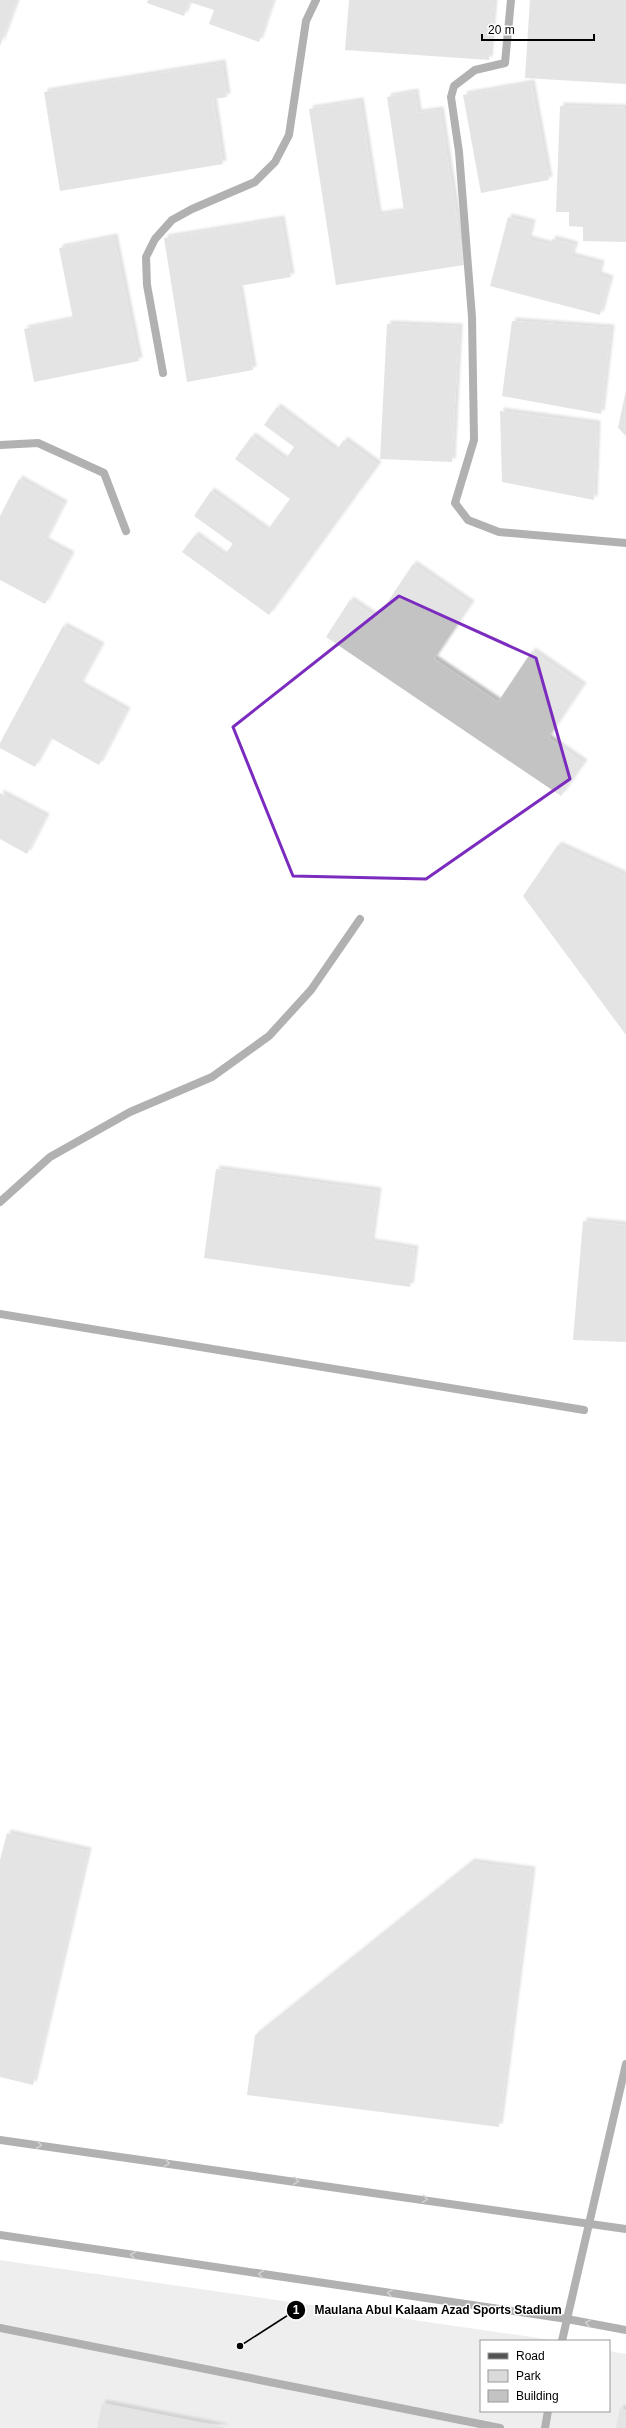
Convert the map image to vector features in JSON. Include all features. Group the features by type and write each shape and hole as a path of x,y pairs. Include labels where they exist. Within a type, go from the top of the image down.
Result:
{"street":[{"path":"163,373 147,285 146,258 154,239 172,220 192,209 255,182 275,162 290,135 306,20 316,0"},
{"path":"511,0 505,63 475,70 454,86 451,97 459,152 472,317 474,440 455,503 468,520 498,532 626,543"},
{"path":"0,445 38,443 104,473 126,531"},
{"path":"0,1202 50,1157 130,1112 212,1077 269,1036 311,990 360,919"},
{"path":"0,1314 584,1410"},
{"path":"562,2340 591,2222 626,2064"},
{"path":"0,2140 591,2222 626,2229"},
{"path":"0,2235 567,2319 626,2330"},
{"path":"0,2328 500,2428"},
{"path":"545,2428 548,2412"}],"highlighted area":[{"path":"399,596 536,658 570,779 426,879 293,876 233,727"}],"green space":[{"path":"0,2260 552,2340 480,2340 480,2412 610,2412 610,2351 626,2354 626,2428 0,2428"}],"building":[{"path":"0,0 17,0 0,46"},
{"path":"148,0 273,0 259,42 209,24 214,10 189,2 184,16 147,3"},
{"path":"349,0 494,0 489,60 345,50"},
{"path":"530,0 626,0 626,84 525,78"},
{"path":"222,63 227,97 213,99 223,164 60,191 44,92"},
{"path":"531,83 549,180 481,193 463,95"},
{"path":"415,92 418,113 440,110 464,265 336,285 309,109 360,101 378,215 404,211 387,97"},
{"path":"560,106 626,108 626,242 583,241 583,227 569,226 569,212 556,212"},
{"path":"508,217 532,223 528,239 550,245 552,239 575,245 571,256 601,264 598,275 610,279 600,315 490,286"},
{"path":"281,219 291,277 239,286 253,370 187,382 164,238"},
{"path":"114,237 139,361 34,382 24,329 73,319 59,248"},
{"path":"512,321 611,328 601,414 502,396"},
{"path":"387,324 459,327 452,462 380,459"},
{"path":"626,390 626,436 618,428"},
{"path":"277,407 336,451 344,440 378,465 269,615 182,552 195,535 224,556 233,544 194,516 211,491 267,531 290,499 235,459 252,436 285,460 294,447 264,425"},
{"path":"500,411 597,424 594,500 502,482"},
{"path":"19,479 64,504 45,541 71,555 45,604 0,580 0,516"},
{"path":"413,564 471,604 434,659 498,702 532,651 583,686 548,738 584,763 561,796 326,637 350,600 377,618"},
{"path":"63,626 101,646 80,685 127,711 99,765 51,738 35,767 0,748 0,743"},
{"path":"0,793 46,817 27,854 0,839"},
{"path":"558,845 626,876 626,1035 523,896"},
{"path":"216,1169 378,1191 371,1242 415,1249 410,1287 204,1258"},
{"path":"583,1221 626,1225 626,1342 573,1340"},
{"path":"7,1833 88,1851 33,2085 0,2077 0,1860"},
{"path":"471,1862 532,1870 499,2127 247,2095 255,2035"},
{"path":"102,2403 224,2427 224,2428 97,2428"},
{"path":"620,2408 626,2410 626,2428 616,2428"}],"place":[{"name":"Maulana Abul Kalaam Azad Sports Stadium","path":"240,2346"}]}
